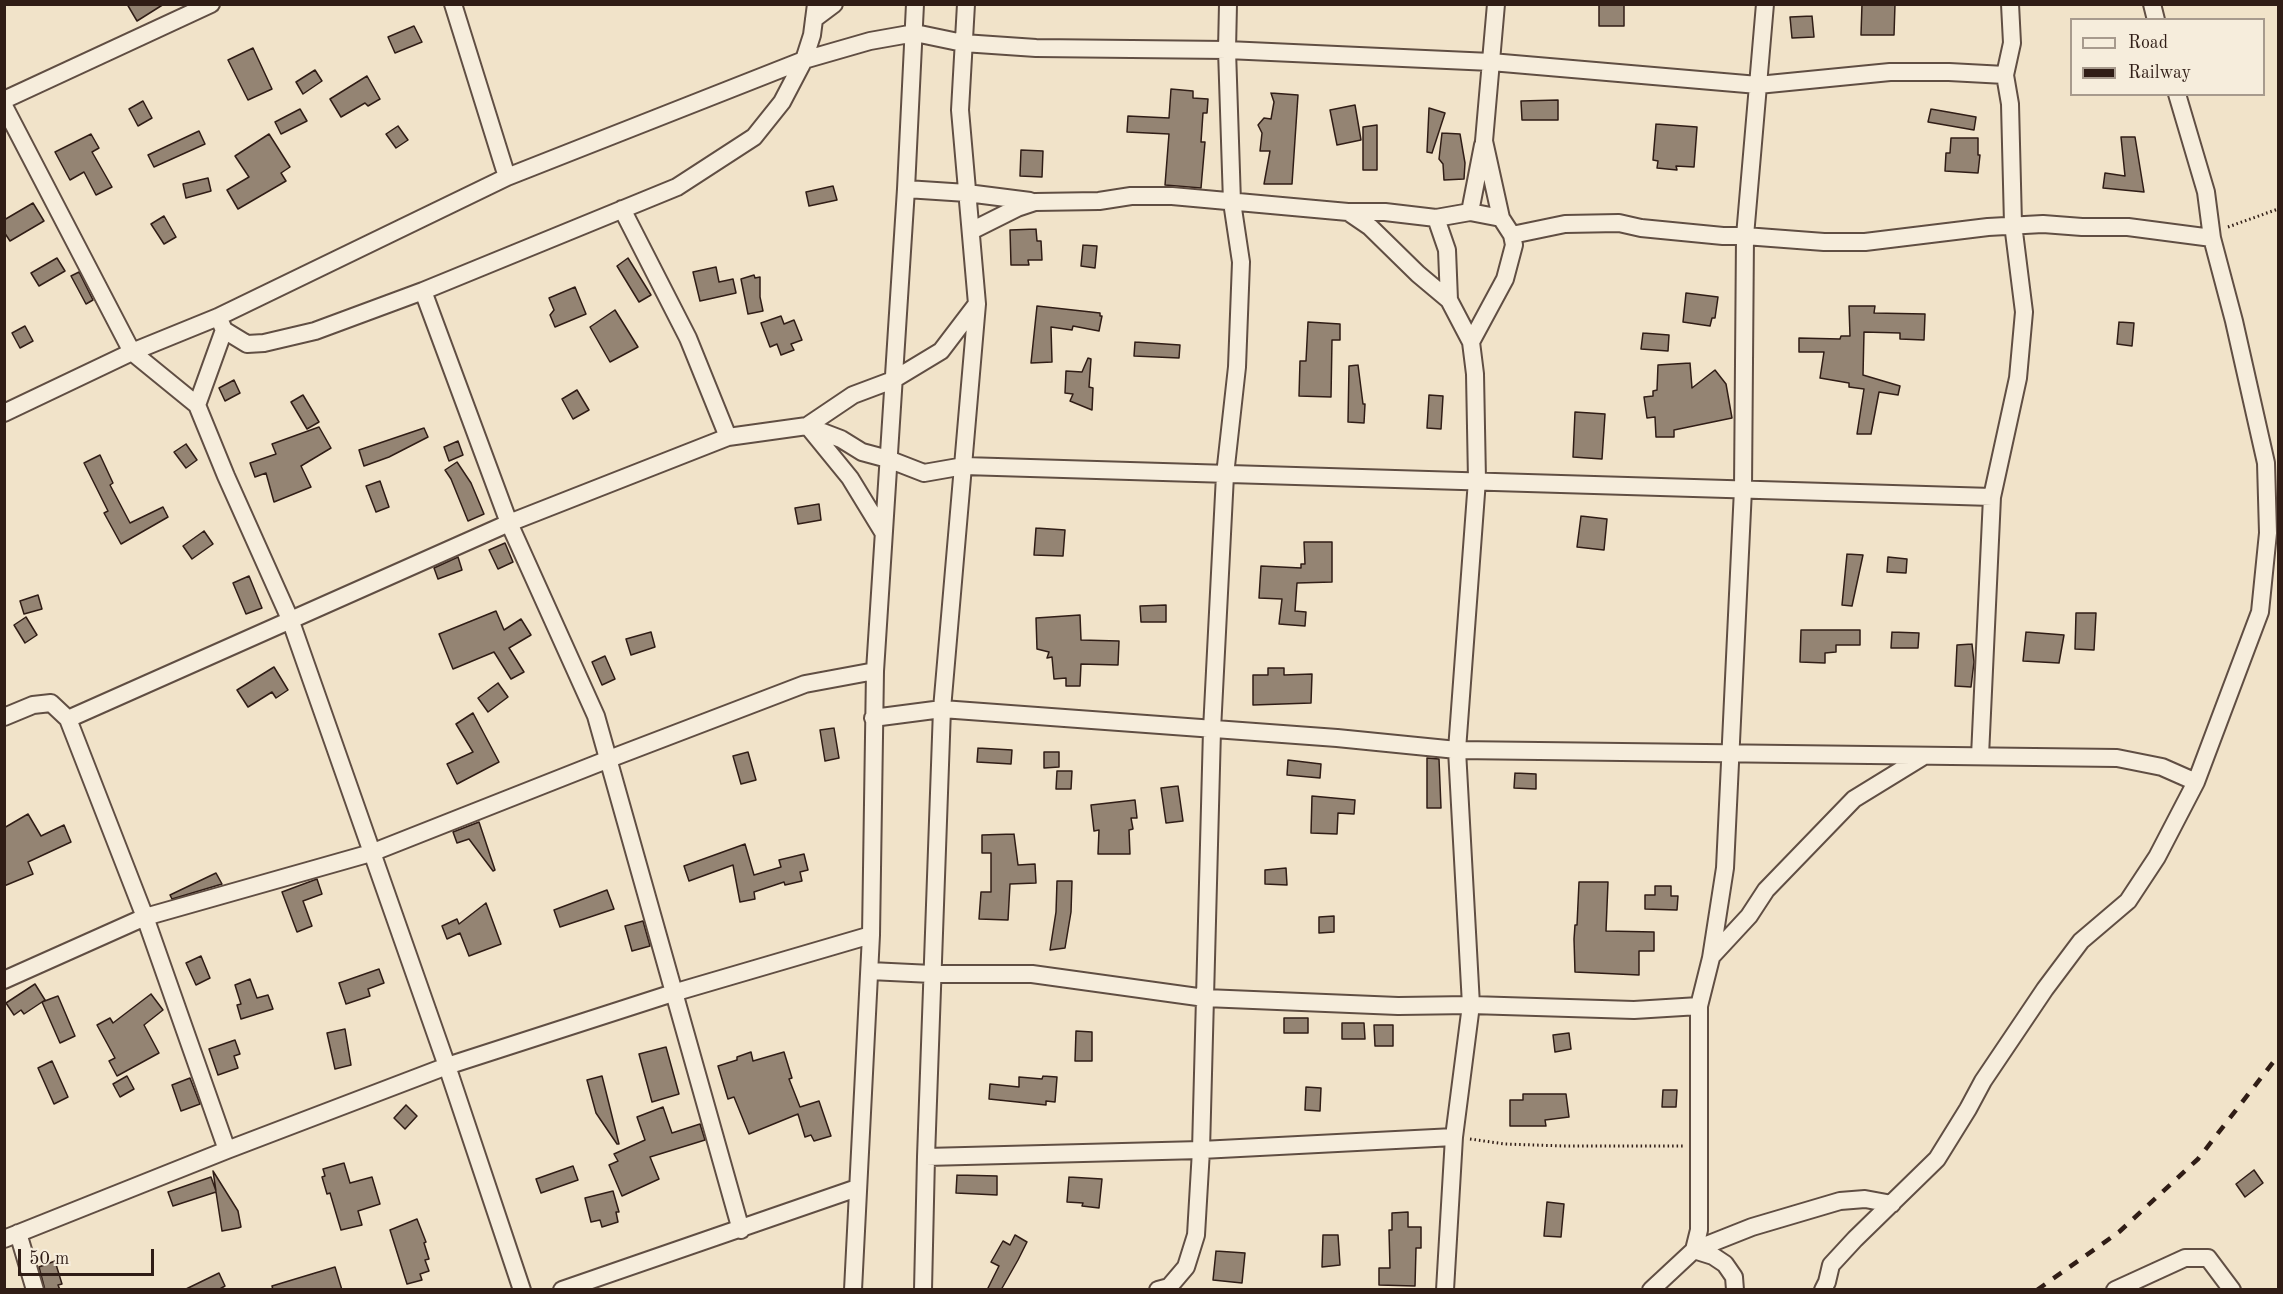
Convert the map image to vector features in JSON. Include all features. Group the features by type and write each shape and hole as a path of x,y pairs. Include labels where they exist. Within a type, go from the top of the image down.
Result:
{"street":[{"path":"4,100 211,4"},
{"path":"453,4 507,177"},
{"path":"221,323 247,344 264,343 315,331 423,291 677,187 754,137 782,102 804,60 815,12 834,4"},
{"path":"853,1290 870,971 875,671 906,189 915,4"},
{"path":"923,1290 942,709 977,304 960,110 966,4"},
{"path":"1158,1290 1169,1287 1186,1267 1196,1235 1202,1150 1212,730 1225,475 1237,367 1241,262 1233,202 1227,50 1228,4"},
{"path":"1470,212 1484,141 1496,4"},
{"path":"1694,1250 1699,1230 1699,1006 1711,958 1725,867 1732,754 1743,489 1745,236 1765,4"},
{"path":"1980,756 1992,497 2018,378 2024,312 2013,224 2010,104 2005,75 2012,43 2010,4"},
{"path":"4,413 132,352 221,323 507,177 804,60 870,41 915,33 963,43 1036,48 1227,50 1491,62 1758,85 1890,72 2005,75"},
{"path":"1823,1290 1832,1265 1855,1239 1937,1159 1983,1081 2045,989 2081,941 2128,901 2157,857 2196,782 2260,612 2268,533 2266,463 2256,408 2212,238 2206,192 2178,96"},
{"path":"4,106 132,352 197,405 290,619 447,1066 522,1290"},
{"path":"1471,342 1505,279 1514,244 1512,235 1501,218 1484,141"},
{"path":"906,189 967,193 1035,202 1099,201 1131,196 1172,196 1436,218 1470,212 1501,218"},
{"path":"971,231 1035,202"},
{"path":"622,209 688,338 728,437"},
{"path":"1348,212 1371,227 1418,274 1449,300 1471,342 1475,384 1477,480 1458,750 1470,1005 1454,1137 1445,1290"},
{"path":"1436,218 1447,250 1449,300"},
{"path":"1512,235 1565,224 1619,223 1641,228 1723,236 1865,242 2013,224 2043,224 2082,227 2128,226 2212,238"},
{"path":"423,291 509,523 596,716 741,1230"},
{"path":"68,719 509,523 728,437 807,426 854,395 893,380 941,351 977,304"},
{"path":"197,405 221,323"},
{"path":"807,426 841,439 862,452 924,473 964,466 1992,497"},
{"path":"807,426 850,478 884,533"},
{"path":"4,980 145,917 371,853 805,684 875,671"},
{"path":"4,717 33,705 51,703 68,719 145,917 227,1150"},
{"path":"873,718 942,709 1337,738 1458,750 2118,758 2162,767 2196,782"},
{"path":"1711,958 1749,916 1766,890 1854,799 1926,755"},
{"path":"35,1290 11,1236 447,1066 673,993 871,935"},
{"path":"870,971 932,974 1032,974 1205,998 1398,1006 1470,1005 1634,1010 1699,1006"},
{"path":"926,1157 1202,1150 1454,1137"},
{"path":"562,1290 857,1188"},
{"path":"1651,1290 1694,1250 1752,1227 1840,1202 1865,1199 1892,1204"},
{"path":"1694,1250 1713,1256 1725,1264 1734,1277 1736,1290"},
{"path":"2115,1290 2185,1258 2208,1258 2232,1290"}],"path":[{"path":"2212,238 2228,227 2278,208"},
{"path":"1454,1137 1504,1143 1564,1146 1699,1145"}],"building":[{"path":"127,4 164,4 137,21"},
{"path":"1599,4 1624,4 1624,26 1599,26"},
{"path":"1862,4 1895,4 1894,35 1861,35"},
{"path":"1812,16 1814,37 1792,38 1790,17"},
{"path":"414,26 422,42 395,53 388,37"},
{"path":"253,48 272,89 248,100 228,60"},
{"path":"315,70 322,81 303,94 296,82"},
{"path":"367,76 380,99 368,106 365,103 341,117 330,99"},
{"path":"1171,89 1193,91 1193,98 1208,99 1207,113 1203,113 1201,142 1205,142 1201,188 1165,185 1169,134 1127,132 1128,116 1169,118"},
{"path":"1271,93 1298,95 1292,184 1264,184 1270,151 1260,151 1262,133 1258,125 1264,118 1271,119 1274,102"},
{"path":"1558,100 1558,120 1522,120 1521,101"},
{"path":"143,101 152,118 138,126 129,109"},
{"path":"1355,105 1361,140 1337,145 1330,110"},
{"path":"1429,108 1445,113 1432,153 1427,152"},
{"path":"300,109 307,121 281,134 275,122"},
{"path":"1931,109 1976,117 1974,130 1928,122"},
{"path":"1656,124 1697,127 1694,167 1676,166 1677,170 1657,168 1658,161 1653,160"},
{"path":"1377,125 1377,170 1363,170 1363,127"},
{"path":"398,126 408,140 396,148 386,134"},
{"path":"199,131 205,144 154,167 148,155"},
{"path":"1442,133 1460,134 1465,163 1464,179 1444,180 1443,164 1439,159"},
{"path":"91,134 99,148 92,152 112,187 96,195 84,172 70,180 55,152"},
{"path":"269,134 290,167 281,173 286,181 238,209 227,190 249,177 235,156"},
{"path":"2121,137 2135,137 2144,192 2103,188 2105,173 2125,176"},
{"path":"1951,138 1978,138 1978,155 1980,155 1978,173 1945,171 1946,153 1950,153"},
{"path":"1021,150 1043,151 1042,177 1020,176"},
{"path":"208,178 211,191 186,198 183,184"},
{"path":"833,186 837,200 809,206 806,192"},
{"path":"33,203 44,221 10,241 4,232 4,220"},
{"path":"164,216 176,237 164,244 151,224"},
{"path":"1036,229 1037,241 1041,241 1042,260 1028,260 1029,265 1011,265 1010,230"},
{"path":"1083,245 1097,246 1095,268 1081,266"},
{"path":"57,258 65,271 39,286 31,273"},
{"path":"628,258 651,295 639,302 617,266"},
{"path":"716,267 719,282 733,279 736,293 700,301 693,272"},
{"path":"79,272 93,300 86,304 71,276"},
{"path":"754,275 755,278 760,277 763,311 748,314 741,279"},
{"path":"575,287 586,314 555,327 550,315 554,310 549,298"},
{"path":"1686,293 1718,297 1715,318 1712,318 1710,326 1683,322"},
{"path":"1037,306 1100,313 1102,316 1099,331 1073,326 1072,330 1051,327 1052,362 1031,363"},
{"path":"1849,306 1875,306 1874,313 1925,314 1924,340 1900,339 1900,333 1864,332 1863,375 1900,386 1898,395 1879,392 1871,434 1857,434 1864,389 1849,387 1849,383 1820,378 1824,352 1799,352 1799,338 1840,339 1841,336 1850,336"},
{"path":"615,310 638,347 610,362 590,327"},
{"path":"781,316 784,324 794,320 802,340 791,344 794,350 781,355 777,344 770,347 761,323"},
{"path":"1308,322 1340,324 1340,340 1332,340 1331,397 1299,396 1300,361 1306,361"},
{"path":"2119,322 2134,323 2132,346 2117,344"},
{"path":"25,326 33,341 20,348 12,333"},
{"path":"1643,333 1669,335 1668,351 1641,349"},
{"path":"1135,342 1180,345 1179,358 1134,356"},
{"path":"1088,358 1091,359 1089,387 1093,388 1092,410 1070,401 1073,394 1065,393 1066,371 1082,372"},
{"path":"1690,363 1692,388 1715,370 1726,384 1732,418 1674,430 1674,437 1656,437 1655,417 1647,418 1644,397 1653,396 1653,391 1657,390 1658,365"},
{"path":"1358,365 1363,404 1365,404 1364,423 1348,422 1349,366"},
{"path":"234,380 240,393 225,401 219,388"},
{"path":"577,390 589,410 573,419 562,399"},
{"path":"303,395 319,422 307,429 291,402"},
{"path":"1429,395 1443,396 1441,429 1427,428"},
{"path":"1575,412 1605,414 1602,459 1573,457"},
{"path":"319,427 331,448 301,466 311,487 274,502 266,473 255,477 250,463 276,454 272,444"},
{"path":"424,428 428,437 389,457 364,466 359,450"},
{"path":"458,441 463,455 449,461 444,447"},
{"path":"186,444 197,460 186,468 174,452"},
{"path":"100,455 113,483 110,485 130,523 163,507 168,517 121,544 104,513 108,511 84,463"},
{"path":"457,462 471,483 484,514 468,521 445,470"},
{"path":"380,481 389,507 376,512 366,486"},
{"path":"819,504 821,520 798,524 795,508"},
{"path":"1581,516 1607,519 1604,550 1577,547"},
{"path":"1036,528 1065,530 1063,556 1034,555"},
{"path":"204,531 213,544 192,559 183,546"},
{"path":"1304,542 1332,542 1332,582 1297,583 1295,611 1306,612 1305,626 1279,624 1282,599 1259,598 1261,566 1301,568 1301,564 1305,564"},
{"path":"505,543 513,562 498,569 489,550"},
{"path":"1847,554 1863,555 1852,606 1842,605"},
{"path":"458,557 462,570 438,579 434,568"},
{"path":"1888,557 1907,559 1906,573 1887,572"},
{"path":"249,576 262,608 246,614 233,583"},
{"path":"38,595 42,609 24,614 20,601"},
{"path":"1166,605 1166,622 1141,622 1140,606"},
{"path":"496,611 504,630 521,619 531,635 509,648 524,672 511,679 494,652 453,669 439,634"},
{"path":"2076,613 2096,613 2094,650 2075,649"},
{"path":"1080,615 1081,640 1119,641 1118,665 1081,664 1080,686 1066,686 1066,678 1054,679 1052,657 1047,658 1049,652 1037,649 1036,618"},
{"path":"26,617 37,635 25,643 14,625"},
{"path":"1801,630 1860,630 1860,645 1836,645 1836,652 1825,653 1825,663 1800,662"},
{"path":"651,632 655,647 631,655 626,639"},
{"path":"1892,632 1919,633 1918,648 1891,648"},
{"path":"2026,632 2064,635 2059,663 2023,661"},
{"path":"1972,644 1974,662 1971,687 1955,686 1957,645"},
{"path":"605,656 615,679 602,685 592,662"},
{"path":"274,667 288,690 276,698 272,692 248,707 237,690"},
{"path":"1268,668 1284,668 1284,675 1312,674 1311,703 1253,705 1253,675 1268,675"},
{"path":"498,683 508,697 488,712 478,698"},
{"path":"473,713 499,762 457,784 447,764 473,752 456,724"},
{"path":"834,728 839,758 825,761 820,730"},
{"path":"978,748 1012,750 1011,764 977,762"},
{"path":"748,752 756,780 741,784 733,756"},
{"path":"1044,752 1059,752 1059,767 1044,768"},
{"path":"1427,758 1439,759 1441,808 1427,808"},
{"path":"1288,760 1321,764 1320,778 1287,775"},
{"path":"1057,771 1072,771 1071,789 1056,789"},
{"path":"1515,773 1536,774 1536,789 1514,788"},
{"path":"1178,786 1183,821 1166,823 1161,788"},
{"path":"1312,796 1355,800 1354,814 1338,813 1337,834 1311,833"},
{"path":"1135,800 1137,818 1131,818 1133,829 1129,830 1130,854 1098,854 1099,830 1094,831 1091,805"},
{"path":"28,814 41,836 64,825 71,842 28,862 33,874 4,886 4,828"},
{"path":"479,822 495,870 493,871 469,839 457,843 453,832"},
{"path":"1014,834 1018,865 1035,864 1036,883 1010,884 1008,920 979,919 981,892 991,892 991,853 982,853 982,835"},
{"path":"745,844 754,875 781,867 779,860 804,854 808,870 800,872 802,881 785,885 784,882 754,892 755,899 740,902 733,865 689,881 684,866"},
{"path":"1286,868 1287,885 1265,884 1265,870"},
{"path":"216,873 222,884 172,899 170,895"},
{"path":"317,879 322,894 303,901 312,926 297,932 282,892"},
{"path":"1057,881 1072,881 1071,912 1065,948 1050,950 1056,912"},
{"path":"1579,882 1608,882 1606,931 1654,932 1654,951 1639,951 1639,975 1575,972 1574,939"},
{"path":"1655,886 1671,886 1671,896 1678,896 1677,910 1645,909 1645,895 1655,895"},
{"path":"607,890 614,909 560,927 554,910"},
{"path":"486,903 501,944 469,956 460,933 447,939 442,926 457,919 459,924"},
{"path":"1334,916 1334,932 1319,933 1319,917"},
{"path":"643,921 650,946 632,951 625,926"},
{"path":"201,956 210,978 196,985 186,963"},
{"path":"379,969 384,983 368,989 370,996 346,1004 339,983"},
{"path":"250,979 257,998 268,995 273,1009 241,1019 237,1005 241,1004 235,985"},
{"path":"35,984 45,1000 24,1014 21,1010 14,1015 6,1003"},
{"path":"151,994 163,1010 144,1025 159,1053 117,1076 109,1061 115,1058 97,1025 110,1018 113,1023"},
{"path":"58,996 75,1036 60,1043 42,1002"},
{"path":"1284,1018 1308,1018 1308,1033 1284,1033"},
{"path":"1342,1023 1364,1023 1365,1039 1342,1039"},
{"path":"1374,1025 1393,1025 1393,1046 1375,1046"},
{"path":"345,1029 351,1065 335,1069 327,1033"},
{"path":"1076,1031 1092,1032 1092,1061 1075,1061"},
{"path":"1569,1033 1571,1049 1555,1052 1553,1035"},
{"path":"235,1040 240,1054 234,1056 238,1068 218,1075 209,1049"},
{"path":"666,1047 679,1094 652,1102 639,1054"},
{"path":"751,1052 753,1061 784,1052 792,1078 789,1079 800,1107 819,1101 831,1136 814,1141 811,1135 805,1137 798,1114 749,1134 734,1097 728,1099 718,1066 737,1060 737,1057"},
{"path":"52,1061 68,1097 54,1104 38,1068"},
{"path":"127,1076 134,1089 120,1097 113,1084"},
{"path":"602,1076 619,1144 596,1113 587,1080"},
{"path":"1043,1076 1057,1077 1055,1102 1046,1101 1046,1105 989,1099 990,1084 1019,1087 1019,1077 1042,1079"},
{"path":"190,1078 200,1104 181,1111 172,1085"},
{"path":"1306,1087 1321,1088 1320,1111 1305,1110"},
{"path":"1663,1090 1677,1090 1676,1107 1662,1107"},
{"path":"1523,1094 1566,1094 1569,1117 1545,1120 1546,1126 1510,1126 1510,1100 1523,1100"},
{"path":"406,1105 417,1116 405,1129 394,1118"},
{"path":"663,1107 672,1133 700,1124 705,1140 650,1157 659,1179 622,1196 609,1165 618,1161 614,1154 645,1140 637,1117"},
{"path":"344,1163 350,1183 372,1177 380,1204 358,1211 362,1225 341,1230 330,1193 327,1194 322,1177 325,1176 323,1169"},
{"path":"573,1166 578,1180 541,1193 536,1179"},
{"path":"2254,1170 2263,1183 2245,1197 2236,1184"},
{"path":"213,1171 238,1211 241,1227 222,1231 216,1192 173,1206 168,1192 211,1177 216,1191"},
{"path":"957,1175 997,1176 997,1195 956,1193"},
{"path":"1069,1177 1102,1179 1099,1208 1082,1206 1083,1203 1067,1202"},
{"path":"613,1191 619,1212 616,1212 618,1222 602,1227 600,1220 591,1222 585,1198"},
{"path":"1547,1202 1564,1204 1561,1237 1544,1236"},
{"path":"1408,1212 1408,1227 1421,1227 1421,1248 1416,1248 1415,1286 1379,1285 1379,1268 1390,1268 1389,1230 1392,1230 1392,1213"},
{"path":"417,1219 426,1242 424,1243 429,1259 425,1260 429,1271 420,1274 422,1280 407,1284 390,1230"},
{"path":"1015,1235 1027,1242 1018,1260 1001,1290 987,1290 999,1266 991,1262 1003,1241 1010,1245"},
{"path":"1323,1235 1338,1235 1340,1265 1322,1267"},
{"path":"1216,1251 1245,1253 1242,1283 1213,1280"},
{"path":"55,1261 62,1284 58,1285 60,1290 45,1290 39,1267"},
{"path":"335,1267 342,1290 273,1290 272,1286"},
{"path":"219,1273 225,1286 218,1290 184,1290"}],"railway":[{"path":"2037,1290 2119,1232 2198,1159 2278,1056"}]}
